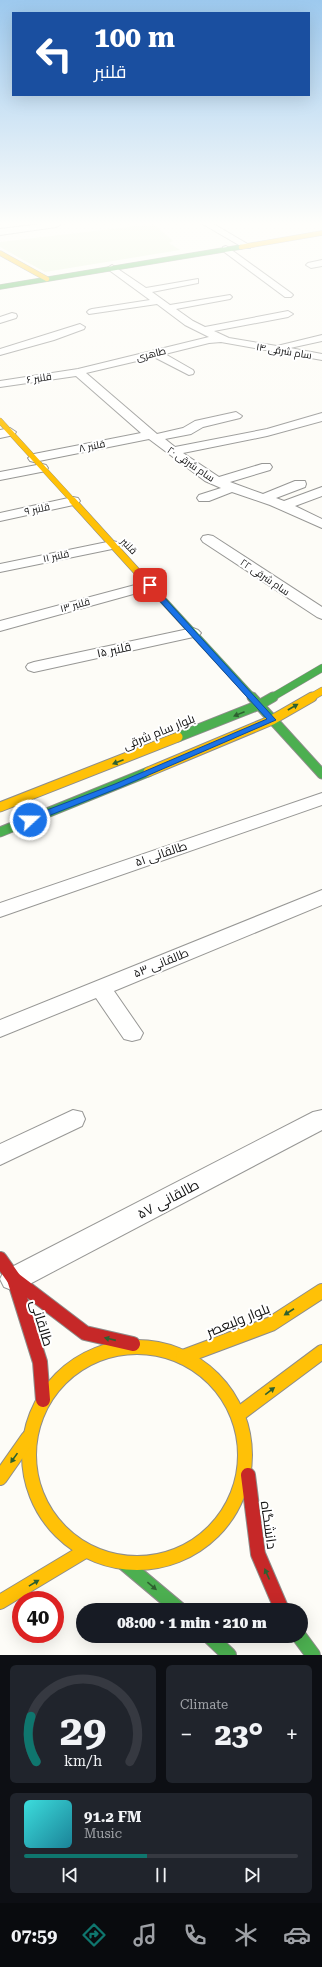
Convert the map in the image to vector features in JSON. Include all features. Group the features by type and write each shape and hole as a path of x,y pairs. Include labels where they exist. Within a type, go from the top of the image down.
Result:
{"street":[{"path":"168,308 210,300"},
{"path":"92,312 159,301 189,323 224,339"},
{"path":"206,330 288,314"},
{"path":"0,320 12,316"},
{"path":"0,352 13,347 61,336 80,327"},
{"path":"272,349 322,338"},
{"name":"سام شرقی ۱۴","path":"224,339 226,341 322,357"},
{"name":"طاهری","path":"78,372 209,340 224,339"},
{"path":"156,353 189,372"},
{"name":"قلنبر ۶","path":"0,384 78,372"},
{"name":"سام شرقی ۲۰","path":"78,372 152,437 218,482 284,506 322,524"},
{"name":"قلنبر ۸","path":"34,458 187,431 199,424 236,416"},
{"path":"172,451 242,438 301,424 322,416"},
{"name":"قلنبر","path":"0,421 5,433 34,458 322,774"},
{"path":"218,482 266,467"},
{"path":"0,476 42,468"},
{"path":"264,498 300,484"},
{"path":"204,498 232,488"},
{"path":"284,506 322,491"},
{"name":"قلنبر ۹","path":"0,517 73,501"},
{"name":"سام شرقی ۲۲","path":"208,539 322,614"},
{"name":"قلنبر ۱۱","path":"0,568 112,545"},
{"name":"قلنبر ۱۳","path":"0,626 150,585"},
{"name":"قلنبر ۱۵","path":"34,667 193,633"},
{"name":"بلوار سام شرقی","path":"0,807 259,705 322,668"},
{"path":"0,832 118,785 272,720 322,691"},
{"name":"طالقانی ۵۱","path":"0,910 322,798"},
{"name":"طالقانی ۵۳","path":"0,1029 322,897"},
{"path":"100,988 132,1033"},
{"path":"0,1155 73,1119"},
{"name":"طالقانی ۵۷","path":"14,1279 322,1119"},
{"name":"طالقانی","path":"0,1259 14,1279 40,1362 43,1400"},
{"path":"14,1279 85,1333 166,1351 183,1357 206,1371 220,1385 239,1414 246,1439 246,1464 238,1496 220,1525 193,1548 160,1560 124,1563 104,1559 85,1551 57,1531 37,1503 28,1471 28,1438 34,1418 43,1400 63,1376 88,1359 117,1349 148,1348"},
{"name":"بلوار ولیعصر","path":"183,1357 271,1324 322,1291"},
{"path":"239,1414 322,1352"},
{"path":"0,1478 28,1438"},
{"name":"دانشگاه","path":"246,1464 258,1554 279,1603"},
{"path":"0,1602 85,1551"},
{"path":"124,1563 172,1603"},
{"path":"216,1643 229,1655"},
{"path":"304,1643 313,1655"}],"traffic: fast":[{"path":"141,576 322,774"},
{"path":"178,737 259,705 322,668"},
{"path":"0,832 148,772"},
{"path":"124,1563 172,1603"},
{"path":"216,1643 229,1655"},
{"path":"304,1643 313,1655"}],"traffic: slow":[{"path":"0,421 141,576"},
{"path":"148,772 272,720 322,691"},
{"path":"0,807 178,737"},
{"path":"183,1357 271,1324 322,1291"},
{"path":"126,1347 148,1347 168,1351 178,1355 197,1365 214,1378 227,1395 237,1414 241,1424 245,1444 245,1455 245,1466 241,1486 237,1496 227,1515 214,1532 197,1545 168,1559 148,1563 126,1563 106,1559 86,1550 68,1539 53,1524 42,1506 33,1486 29,1466 29,1444 33,1424 42,1404 53,1386 68,1371 86,1360 106,1351 126,1347"},
{"path":"239,1414 322,1352"},
{"path":"0,1478 28,1438"},
{"path":"0,1602 85,1551"}],"traffic: jam":[{"path":"0,1259 14,1279 40,1362 43,1400"},
{"path":"14,1279 85,1333 133,1344"},
{"path":"248,1475 258,1554 279,1603"}],"route":[{"path":"30,820 118,785 272,720 150,585"}]}
